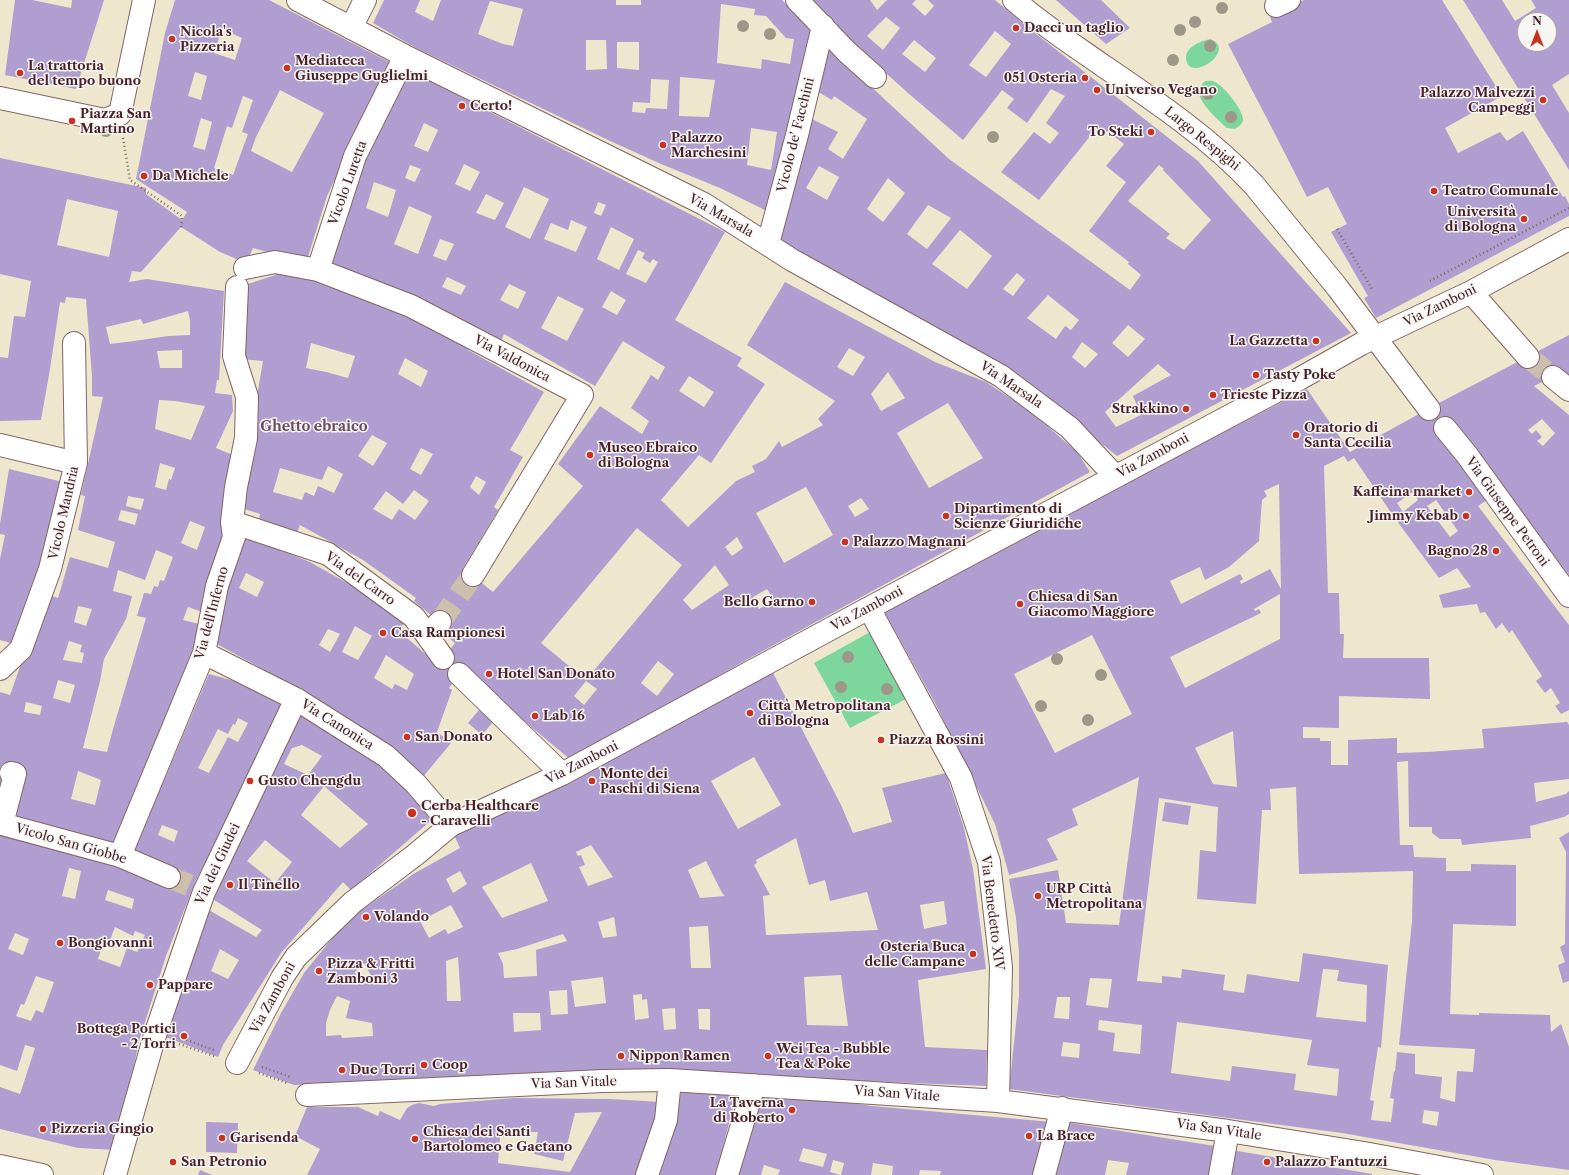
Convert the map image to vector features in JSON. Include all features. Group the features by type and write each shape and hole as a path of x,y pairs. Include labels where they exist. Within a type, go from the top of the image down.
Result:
{"street":[{"path":"0,98 105,120 120,114 144,0"},
{"name":"Via Marsala","path":"298,0 405,56 704,204 792,260 1001,376 1070,428 1115,476"},
{"path":"350,28 366,0"},
{"path":"797,0 847,52 875,77"},
{"name":"Largo Respighi","path":"1021,6 1165,109 1226,156 1254,185 1337,287 1429,409"},
{"name":"Vicolo de' Facchini","path":"768,244 797,135 823,26"},
{"name":"Vicolo Luretta","path":"318,270 355,156 405,56"},
{"name":"Via Zamboni","path":"229,1058 296,958 353,902 415,855 451,825 562,774 1115,476 1299,379 1374,337 1470,292 1569,239"},
{"name":"Via Valdonica","path":"241,278 275,262 318,270 411,306 582,395 473,575"},
{"name":"Via dell'Inferno","path":"120,856 204,652 217,586 234,537 232,522 236,487 246,438 247,397 234,356 241,278"},
{"path":"1470,292 1528,357"},
{"name":"Vicolo Mandria","path":"0,669 21,648 50,568 76,463 74,343"},
{"name":"Via Giuseppe Petroni","path":"1445,428 1467,455 1569,596"},
{"path":"0,445 76,463"},
{"name":"Via del Carro","path":"232,522 328,554 414,617 433,629 443,658"},
{"name":"Via Benedetto XIV","path":"869,608 961,778 989,862 1001,967 998,1101"},
{"name":"Via Canonica","path":"204,652 296,699 386,756 416,784 451,825"},
{"path":"459,674 562,774"},
{"name":"Via dei Giudei","path":"115,1175 154,1035 198,890 296,699"},
{"name":"Vicolo San Giobbe","path":"11,773 16,774 2,824 120,856 169,877"},
{"path":"647,1175 666,1120 670,1080"},
{"name":"Via San Vitale","path":"307,1095 587,1082 670,1080 998,1101 1062,1108 1228,1131 1364,1153 1482,1175"},
{"path":"727,1175 754,1085"},
{"path":"1044,1175 1062,1108"},
{"path":"1220,1175 1228,1131"},
{"path":"0,1166 42,1175"}],"path":[{"path":"120,114 130,180 182,216 181,230"},
{"path":"1424,285 1569,208"},
{"path":"1337,229 1375,294"},
{"path":"154,1035 229,1058"},
{"path":"179,1037 229,1058 251,1071 288,1083"}],"green space":[{"path":"1210,39 1219,47 1216,57 1206,65 1200,67 1194,68 1189,66 1186,61 1186,56 1190,48 1199,42"},
{"path":"1205,81 1213,81 1219,84 1232,99 1240,111 1243,120 1239,127 1235,129 1227,128 1205,106 1199,95 1199,91 1200,87"},
{"path":"872,631 910,697 850,728 814,663"}],"building":[{"path":"15,0 32,0 71,8 72,0 104,0 76,89 5,75"},
{"path":"175,0 269,0 393,64 358,131 327,196 306,263 253,248 246,263 220,252 181,227 141,272 132,271 129,282 147,279 224,291 219,380 217,380 215,393 232,395 233,411 216,448 235,456 226,536 205,613 188,607 183,620 203,625 115,848 9,820 0,809 0,692 10,695 46,594 58,598 70,557 108,568 115,542 78,530 85,496 81,495 103,397 92,396 92,376 86,299 66,297 65,303 60,302 41,420 0,421 0,357 8,358 14,316 25,317 31,281 0,274 0,158 146,188 146,194 182,220 187,212 136,179 165,33","holes":["222,29 242,38 235,60 214,53","195,72 207,76 201,100 188,96","280,90 324,113 292,172 251,151 256,137","243,96 253,100 242,132 248,134 233,175 214,168 227,126 232,128","201,118 212,122 205,150 193,147","67,199 118,211 109,257 57,245","188,311 190,320 190,335 168,336 110,344 106,327 141,319 143,324","182,350 182,368 160,368 157,351","159,400 205,406 191,440 155,429","160,463 175,468 171,480 169,479 166,490 155,487","128,496 144,499 141,510 126,506","121,510 138,514 135,525 118,520","190,521 205,527 197,550 181,543","156,550 173,557 164,581 160,580 158,587 154,586 151,594 144,593 137,616 146,618 107,752 83,748 104,659 126,619 132,596 113,591 118,570 145,580","78,606 92,609 86,626 74,622","69,641 82,645 80,652 84,653 82,663 63,660","58,680 75,685 70,703 53,698","26,702 42,706 40,715 24,712","78,771 101,780 95,805 71,799"]},
{"path":"384,0 420,0 415,12 433,21 441,0 616,0 616,5 641,5 641,0 782,0 814,33 773,214 720,188 608,140 416,48 373,23","holes":["490,1 523,9 513,46 503,44 478,34","721,4 755,9 754,15 766,16 786,38 794,39 790,64 762,59 761,69 717,63","586,40 606,40 607,69 586,70","617,42 639,42 639,70 617,68","680,77 715,80 709,117 679,116","651,79 669,80 667,109 646,108 645,113 632,112 633,102 650,103","751,128 777,132 771,170 747,165"]},
{"path":"813,0 870,0 877,10 887,0 916,0 912,4 925,16 934,6 928,0 995,0 1198,161 1351,333 1117,456 1069,418 774,239 806,116 838,132 828,149 843,159 867,119 834,96 832,100 813,89 824,43 949,159 1130,290 1141,275 1128,264 1129,262 1089,231 1126,182 1106,166 1124,144 1107,131 1103,136 1095,130 1039,200 1001,172 1034,132 1050,144 1059,133 1046,123 1065,96 1051,89 1027,123 1007,108 1014,99 1002,90 963,140 856,46","holes":["886,17 900,28 883,50 867,36","995,31 1011,44 986,77 969,65","914,40 936,58 925,72 902,54","1159,165 1211,220 1184,250 1166,238 1170,234 1128,201","819,166 839,177 827,200 806,188","888,178 905,193 883,222 867,209","928,205 951,218 927,249 907,234","960,230 992,256 967,289 932,264","1017,273 1025,280 1013,296 1003,289","1048,295 1079,320 1071,330 1065,326 1056,339 1027,318","1128,325 1145,339 1128,357 1112,343","1082,342 1098,354 1085,368 1072,357","1158,364 1171,375 1133,396 1141,415 1116,427 1105,412"]},
{"path":"1056,0 1101,0 1130,28 1106,44"},
{"path":"1304,0 1442,0 1502,96 1445,128 1458,153 1500,132 1507,141 1523,131 1563,197 1565,196 1569,204 1569,216 1376,318 1364,298 1368,296 1331,232 1347,224 1328,187 1307,197 1228,44 1272,22 1270,17"},
{"path":"1463,0 1502,0 1515,21 1517,20 1517,52 1557,52 1557,12 1530,12 1536,8 1531,0 1569,0 1569,74 1552,85 1569,113 1569,170"},
{"path":"406,69 725,232 675,320 742,358 737,366 765,384 711,463 699,455 661,500 688,527 736,481 755,472 752,466 766,459 779,441 782,447 823,425 818,419 835,401 747,345 785,282 935,362 986,382 1030,411 1077,452 1090,472 750,658 571,760 465,672 469,668 466,665 449,688 452,690 437,732 451,743 422,778 311,695 211,641 243,535 310,562 349,584 405,621 399,631 438,665 455,643 443,633 447,628 414,601 416,598 363,560 300,525 296,536 258,523 260,514 238,507 263,361 240,359 248,284 275,275 276,269 315,276 471,343 468,350 544,392 510,450 523,457 494,507 498,510 463,568 493,592 583,486 558,464 600,406 642,434 649,421 631,408 651,375 658,380 665,367 623,341 595,386 504,334 501,341 330,266 348,215 340,213","holes":["424,123 438,130 428,152 414,146","464,164 480,172 470,191 455,184","410,165 421,169 415,182 405,178","374,182 396,190 388,217 366,208","524,187 549,199 530,239 505,227","486,194 504,203 495,220 476,213","598,202 606,205 601,216 594,213","409,206 432,216 418,254 394,244","571,220 587,227 576,252 544,239 551,223 568,230","611,227 634,239 619,270 597,259","440,239 454,244 446,261 433,256","638,250 645,253 642,258 650,263 653,259 658,262 646,283 626,274","447,277 466,286 461,295 442,287","509,284 526,292 518,309 500,300","611,291 626,300 617,315 602,307","558,296 584,309 567,341 541,328","311,343 355,356 348,378 306,368","849,348 865,357 853,376 837,367","405,358 428,371 421,387 398,374","888,372 905,398 881,411 871,394","689,376 714,392 704,407 679,391","948,403 983,458 929,488 897,433","372,435 387,443 373,466 358,456","421,448 433,454 421,475 410,469","328,466 343,474 334,493 318,486 314,496 305,492 302,500 273,492 280,468 322,480","476,476 486,482 479,495 470,487","806,487 833,535 784,563 756,513","414,490 429,501 415,520 399,509 392,520 373,509 386,491 403,504","861,498 869,509 855,517 848,506","637,528 682,565 586,680 541,643","737,537 743,548 732,556 725,547","715,565 729,585 692,610 683,600","246,573 264,582 257,597 239,588","767,589 774,600 759,609 753,597","355,626 372,636 358,660 342,652","328,629 340,634 330,652 319,645","386,655 414,674 407,690 395,684 392,689 374,678","658,661 674,674 657,696 641,683","586,681 597,689 584,705 574,696"]},
{"path":"1569,335 1569,380 1560,373 1534,386 1569,415 1569,575 1508,495 1487,500 1478,506 1569,625 1569,710 1561,714 1555,706 1560,703 1551,688 1545,693 1536,681 1542,676 1512,630 1509,633 1502,623 1496,629 1485,612 1480,613 1477,604 1443,608 1439,595 1471,587 1457,568 1439,578 1394,517 1354,458 1348,462 1344,456 1324,466 1328,593 1339,593 1340,634 1344,634 1343,658 1429,658 1430,699 1339,696 1339,728 1303,727 1303,738 1320,738 1320,741 1331,741 1331,765 1348,765 1348,740 1397,738 1397,753 1428,752 1484,748 1482,729 1567,722 1569,725 1569,779 1534,783 1536,802 1566,794 1569,791 1569,814 1564,817 1530,826 1531,838 1462,845 1461,839 1440,839 1432,833 1432,827 1409,827 1408,761 1397,762 1400,845 1413,845 1414,857 1446,858 1446,871 1471,871 1471,864 1516,865 1516,926 1453,924 1450,1014 1479,1015 1479,1013 1550,1015 1551,1032 1561,1024 1569,1047 1569,1170 1495,1160 1342,1133 1009,1089 1019,996 1019,953 1016,918 1009,879 1058,870 1066,923 1119,925 1139,777 1072,809 1078,825 1047,839 1058,860 1009,875 995,824 935,703 883,609 1307,389 1350,452 1437,404","holes":["1542,419 1555,433 1543,446 1537,441 1542,437 1536,430 1532,434 1528,430","1279,484 1281,589 1270,569 1241,584 1240,581 1243,579 1240,574 1181,604 1170,581 1200,567 1205,580 1229,567 1259,541 1262,500 1267,496 1264,491","1413,492 1418,500 1403,512 1397,503","1436,500 1458,531 1450,537 1427,506","1280,594 1280,639 1185,688 1170,657 1261,613 1259,609 1255,611 1254,609","1092,635 1132,714 1055,753 1014,674","1233,731 1237,787 1213,784 1195,748","1296,787 1299,874 1413,871 1412,922 1399,1045 1475,1049 1473,1072 1457,1071 1455,1102 1440,1098 1442,1077 1415,1074 1415,1054 1397,1052 1390,1098 1394,1099 1391,1122 1371,1120 1374,1101 1370,1100 1378,1047 1381,1048 1388,965 1303,953 1299,982 1247,974 1244,993 1223,990 1225,975 1182,969 1181,978 1162,976 1162,983 1137,981 1159,798 1218,807 1216,852 1200,850 1197,899 1256,904 1262,810 1271,810 1270,789","1323,969 1339,970 1337,981 1367,985 1366,1022 1316,1017","1090,978 1112,979 1108,1008 1086,1005","1057,997 1070,997 1069,1019 1054,1018","1099,1020 1142,1025 1140,1054 1113,1051 1115,1033 1098,1030","1177,1022 1312,1040 1307,1065 1339,1069 1337,1096 1294,1090 1296,1074 1232,1066 1230,1081 1171,1073","1063,1042 1080,1044 1079,1058 1061,1056","1424,1110 1439,1112 1437,1126 1422,1123"]},
{"path":"9,469 63,482 18,645 0,640 0,559 5,535 0,534 0,524"},
{"path":"772,671 841,805 853,833 892,822 882,788 946,773 964,828 973,869 986,969 918,980 925,1047 987,1050 986,1086 762,1077 668,1069 294,1085 253,1070 281,1013 304,973 347,920 415,873 460,848 454,835","holes":["754,757 781,805 738,829 711,781","796,838 809,885 825,880 830,901 867,892 878,930 766,935 763,896 770,895 754,865 757,863 756,860","591,845 613,877 588,886 579,867 585,865 581,855 578,856 576,852","706,861 722,893 725,896 700,898 688,870","531,863 548,901 502,918 482,887","460,871 467,884 453,893 446,879","944,901 947,924 924,929 920,905","451,905 463,927 448,934 445,929 429,938 420,921","614,917 617,936 603,938 598,922","708,926 711,968 691,968 689,927","563,934 567,941 536,950 537,976 504,978 503,964 498,953 517,949","458,957 461,1001 447,1001 446,961","364,963 373,979 363,985 355,972","841,975 848,1026 807,1025 804,977","603,977 606,1003 575,1007 571,981","567,990 568,1014 551,1015 549,991","642,994 642,1000 647,999 649,1018 635,1020 633,995","337,996 350,1001 346,1018 372,1023 373,1036 342,1038 341,1035 326,1036 326,1023 330,1010","675,1008 676,1029 664,1030 662,1009","698,1009 710,1009 710,1030 699,1029","513,1013 540,1013 541,1030 514,1032"]},
{"path":"209,674 249,685 283,701 229,817 196,880 166,956 139,1041 117,1150 78,1148 0,1129 0,1087 20,1094 35,1048 25,1045 17,1071 0,1065 0,831 129,851 166,776","holes":["238,718 248,723 238,742 228,737 209,773 198,768 218,729 228,734 233,724 235,725","162,825 178,831 174,842 158,835","69,868 81,871 75,899 62,896","108,890 134,899 132,909 105,900","115,927 133,936 135,931 145,935 137,952 127,948 120,967 98,959 105,938 110,940","15,933 29,939 23,955 8,949","36,976 54,982 43,1013 36,1010 31,1021 16,1016 21,1004 24,1005"]},
{"path":"479,710 493,722 482,735 468,723"},
{"path":"303,711 380,763 435,817 351,890 343,882 281,953 223,1045 218,1057 163,1036 207,909 256,937 262,930 211,898","holes":["302,745 322,756 308,775 284,764 292,748","324,786 368,824 340,848 301,815","265,840 292,862 275,883 247,861","220,949 239,960 228,979 211,971"]},
{"path":"1165,802 1191,806 1188,825 1162,821"},
{"path":"1569,832 1569,981 1563,983 1558,965 1565,962 1560,947 1565,944 1566,852 1559,838"},
{"path":"682,1090 736,1095 716,1175 656,1175"},
{"path":"759,1095 818,1098 872,1106 1052,1122 1039,1175 940,1175 941,1171 920,1170 919,1175 892,1175 893,1166 873,1163 871,1175 841,1175 844,1163 833,1160 830,1172 840,1175 778,1175 780,1170 764,1165 761,1175 735,1175","holes":["803,1148 827,1154 823,1167 799,1161"]},
{"path":"514,1098 609,1099 662,1102 637,1175 307,1175 320,1149 295,1136 307,1107 358,1107 378,1116 380,1111 400,1120 407,1108 412,1105 419,1103 434,1106 440,1104","holes":["602,1112 570,1172 498,1163 500,1137 519,1137 519,1132 538,1132 534,1154 563,1161 575,1113"]},
{"name":"Garisenda","path":"206,1122 238,1123 237,1153 206,1152"},
{"path":"1065,1122 1221,1147 1215,1175 1126,1175 1129,1163 1108,1160 1105,1175 1051,1175"},
{"name":"Palazzo Fantuzzi","path":"1232,1150 1372,1174 1372,1175 1228,1175"},
{"path":"200,1170 212,1175 198,1175"}],"tunnel":[{"path":"1528,357 1553,377"},
{"path":"440,622 473,575"},
{"path":"169,877 193,887"}],"place":[{"name":"Dacci un taglio","path":"1016,28"},
{"name":"Nicola's Pizzeria","path":"172,39"},
{"name":"Mediateca Giuseppe Guglielmi","path":"287,68"},
{"name":"La trattoria del tempo buono","path":"20,73"},
{"name":"051 Osteria","path":"1085,78"},
{"name":"Universo Vegano","path":"1097,90"},
{"name":"Palazzo Malvezzi Campeggi","path":"1543,100"},
{"name":"Certo!","path":"462,106"},
{"name":"Piazza San Martino","path":"72,121"},
{"name":"To Steki","path":"1151,132"},
{"name":"Palazzo Marchesini","path":"663,145"},
{"name":"Da Michele","path":"144,176"},
{"name":"Teatro Comunale","path":"1434,191"},
{"name":"Università di Bologna","path":"1524,219"},
{"name":"La Gazzetta","path":"1316,341"},
{"name":"Tasty Poke","path":"1256,375"},
{"name":"Trieste Pizza","path":"1213,395"},
{"name":"Strakkino","path":"1186,409"},
{"name":"Oratorio di Santa Cecilia","path":"1296,435"},
{"name":"Museo Ebraico di Bologna","path":"590,455"},
{"name":"Kaffeina market","path":"1469,492"},
{"name":"Dipartimento di Scienze Giuridiche","path":"946,516"},
{"name":"Jimmy Kebab","path":"1466,516"},
{"name":"Palazzo Magnani","path":"845,542"},
{"name":"Bagno 28","path":"1496,551"},
{"name":"Bello Garno","path":"812,602"},
{"name":"Chiesa di San Giacomo Maggiore","path":"1020,604"},
{"name":"Casa Rampionesi","path":"383,633"},
{"name":"Hotel San Donato","path":"489,674"},
{"name":"Città Metropolitana di Bologna","path":"750,713"},
{"name":"Lab 16","path":"535,716"},
{"name":"San Donato","path":"407,737"},
{"name":"Piazza Rossini","path":"881,740"},
{"name":"Gusto Chengdu","path":"250,781"},
{"name":"Monte dei Paschi di Siena","path":"592,781"},
{"name":"Cerba Healthcare - Caravelli","path":"412,813"},
{"name":"Il Tinello","path":"230,885"},
{"name":"URP Città Metropolitana","path":"1038,896"},
{"name":"Volando","path":"366,917"},
{"name":"Bongiovanni","path":"60,943"},
{"name":"Osteria Buca delle Campane","path":"973,954"},
{"name":"Pizza & Fritti Zamboni 3","path":"319,971"},
{"name":"Pappare","path":"150,985"},
{"name":"Bottega Portici - 2 Torri","path":"184,1036"},
{"name":"Nippon Ramen","path":"621,1056"},
{"name":"Wei Tea - Bubble Tea & Poke","path":"768,1056"},
{"name":"Coop","path":"424,1065"},
{"name":"Due Torri","path":"342,1070"},
{"name":"La Taverna di Roberto","path":"792,1110"},
{"name":"Pizzeria Gingio","path":"43,1129"},
{"name":"La Brace","path":"1029,1136"},
{"name":"Garisenda","path":"222,1138"},
{"name":"Chiesa dei Santi Bartolomeo e Gaetano","path":"415,1139"},
{"name":"San Petronio","path":"173,1162"},
{"name":"Palazzo Fantuzzi","path":"1267,1162"}],"district":[{"name":"Ghetto ebraico","path":"314,427"}]}
